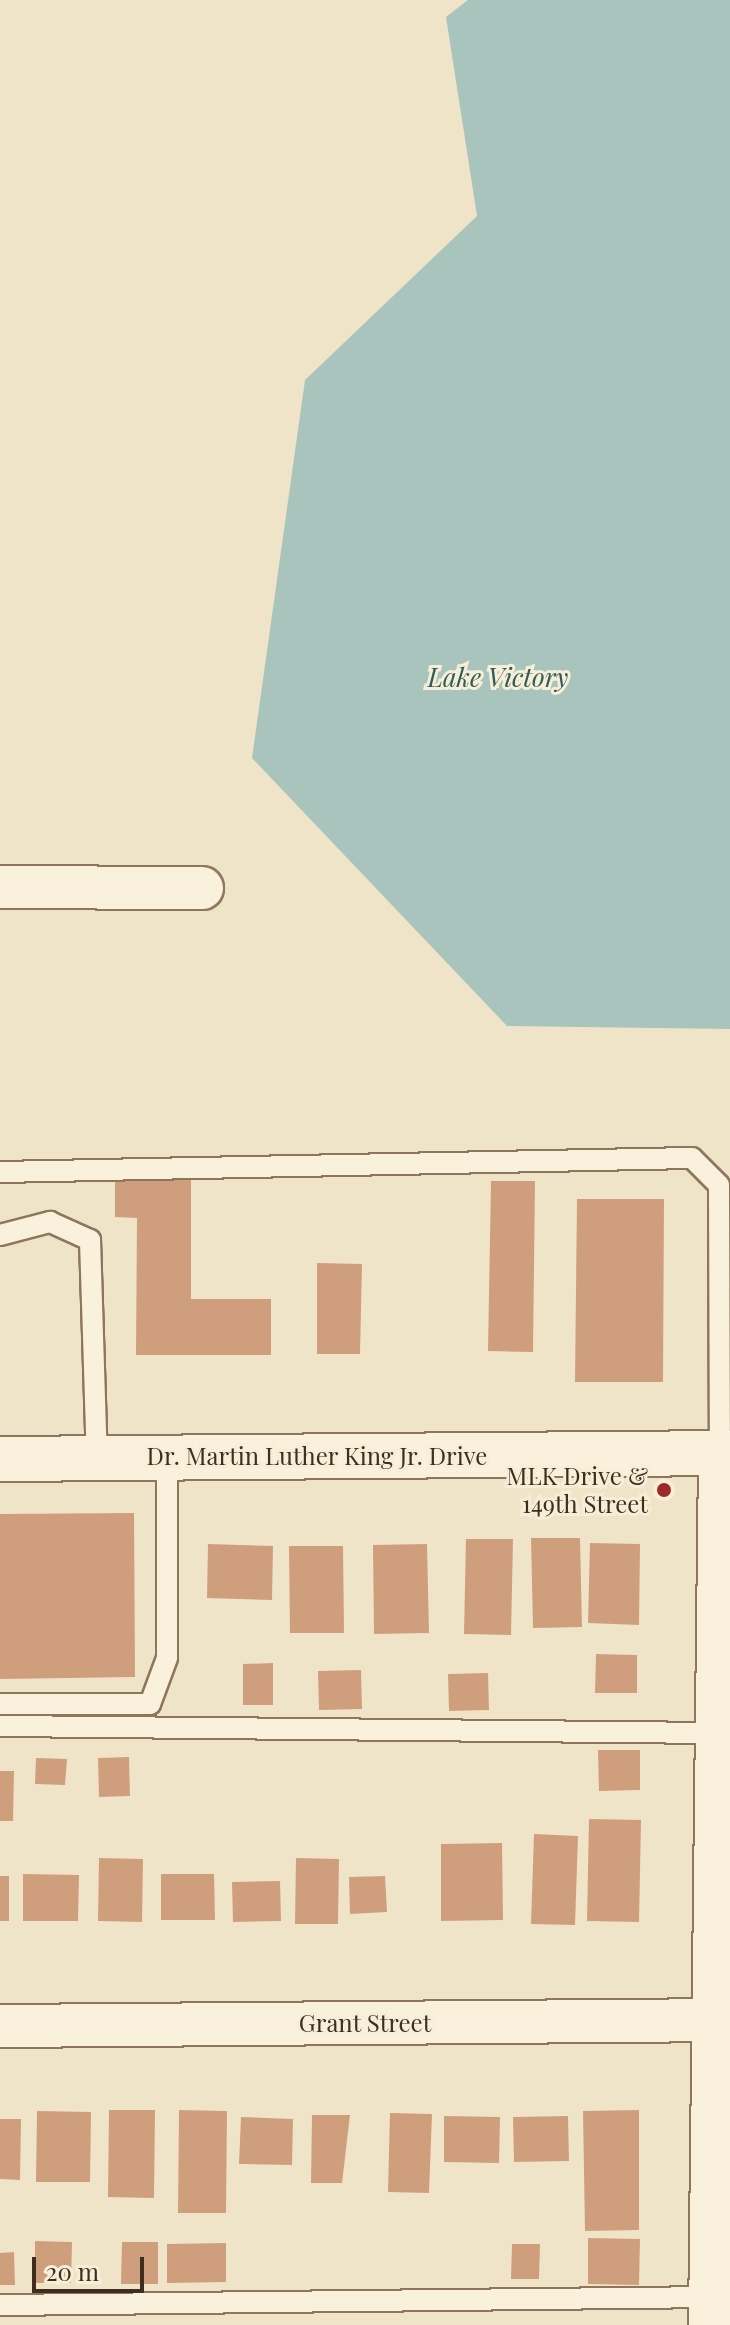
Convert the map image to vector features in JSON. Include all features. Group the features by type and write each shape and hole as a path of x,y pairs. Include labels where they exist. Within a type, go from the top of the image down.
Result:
{"street":[{"path":"0,887 202,888"},
{"path":"717,2306 725,1453"},
{"name":"Dr. Martin Luther King Jr. Drive","path":"0,1459 725,1453"},
{"name":"Grant Street","path":"0,2026 722,2020"}],"lane":[{"path":"0,1172 692,1158 719,1185 725,1453"},
{"path":"0,1235 50,1222 90,1240 97,1458"},
{"path":"0,1704 150,1704 167,1658 167,1457"},
{"path":"0,1726 723,1733"},
{"path":"0,2305 717,2306"}],"water":[{"name":"Lake Victory","path":"468,0 730,0 730,1029 507,1026 252,758 305,380 477,216 446,17"}],"building":[{"path":"115,1179 191,1180 191,1299 271,1299 271,1355 136,1355 137,1218 115,1217"},
{"path":"491,1181 535,1181 533,1352 488,1351"},
{"path":"577,1199 664,1199 663,1382 575,1382"},
{"path":"317,1263 362,1264 360,1354 317,1354"},
{"path":"134,1513 135,1677 0,1679 0,1514"},
{"path":"531,1538 580,1538 582,1627 533,1628"},
{"path":"466,1539 513,1539 511,1635 464,1634"},
{"path":"590,1543 640,1544 639,1625 588,1623"},
{"path":"208,1544 273,1546 272,1600 207,1598"},
{"path":"427,1544 429,1633 374,1634 373,1545"},
{"path":"289,1546 343,1546 344,1633 290,1633"},
{"path":"596,1654 637,1655 637,1693 595,1693"},
{"path":"273,1663 273,1705 243,1705 243,1664"},
{"path":"361,1670 362,1709 319,1710 318,1671"},
{"path":"488,1673 489,1710 449,1711 448,1674"},
{"path":"598,1750 640,1750 640,1790 599,1791"},
{"path":"129,1757 130,1796 99,1797 98,1758"},
{"path":"36,1758 67,1759 65,1785 35,1784"},
{"path":"0,1771 14,1771 13,1821 0,1821"},
{"path":"589,1819 641,1820 639,1922 587,1921"},
{"path":"534,1834 578,1836 575,1925 531,1924"},
{"path":"502,1843 503,1920 441,1921 441,1844"},
{"path":"99,1858 143,1859 142,1922 98,1921"},
{"path":"296,1858 339,1859 338,1924 295,1924"},
{"path":"23,1874 79,1875 78,1921 23,1921"},
{"path":"161,1874 214,1874 215,1920 161,1920"},
{"path":"0,1876 9,1876 9,1921 0,1921"},
{"path":"385,1876 387,1912 350,1914 349,1877"},
{"path":"280,1881 281,1921 233,1922 232,1882"},
{"path":"109,2110 155,2110 154,2198 108,2197"},
{"path":"179,2110 227,2111 226,2213 178,2213"},
{"path":"639,2110 639,2230 585,2231 583,2111"},
{"path":"37,2111 91,2112 90,2182 36,2182"},
{"path":"390,2113 432,2114 429,2193 388,2192"},
{"path":"312,2115 350,2115 342,2183 311,2183"},
{"path":"444,2116 500,2117 499,2163 444,2162"},
{"path":"568,2116 569,2161 514,2162 513,2117"},
{"path":"241,2117 293,2119 292,2165 239,2164"},
{"path":"0,2119 21,2119 20,2180 0,2179"},
{"path":"588,2238 640,2239 639,2285 588,2284"},
{"path":"35,2241 72,2242 71,2283 35,2283"},
{"path":"122,2242 158,2242 158,2284 121,2284"},
{"path":"226,2243 226,2282 167,2283 167,2244"},
{"path":"512,2244 540,2244 539,2279 511,2279"},
{"path":"14,2252 15,2285 0,2285 0,2253"}],"place":[{"name":"MLK Drive & 149th Street","path":"664,1490"}]}
